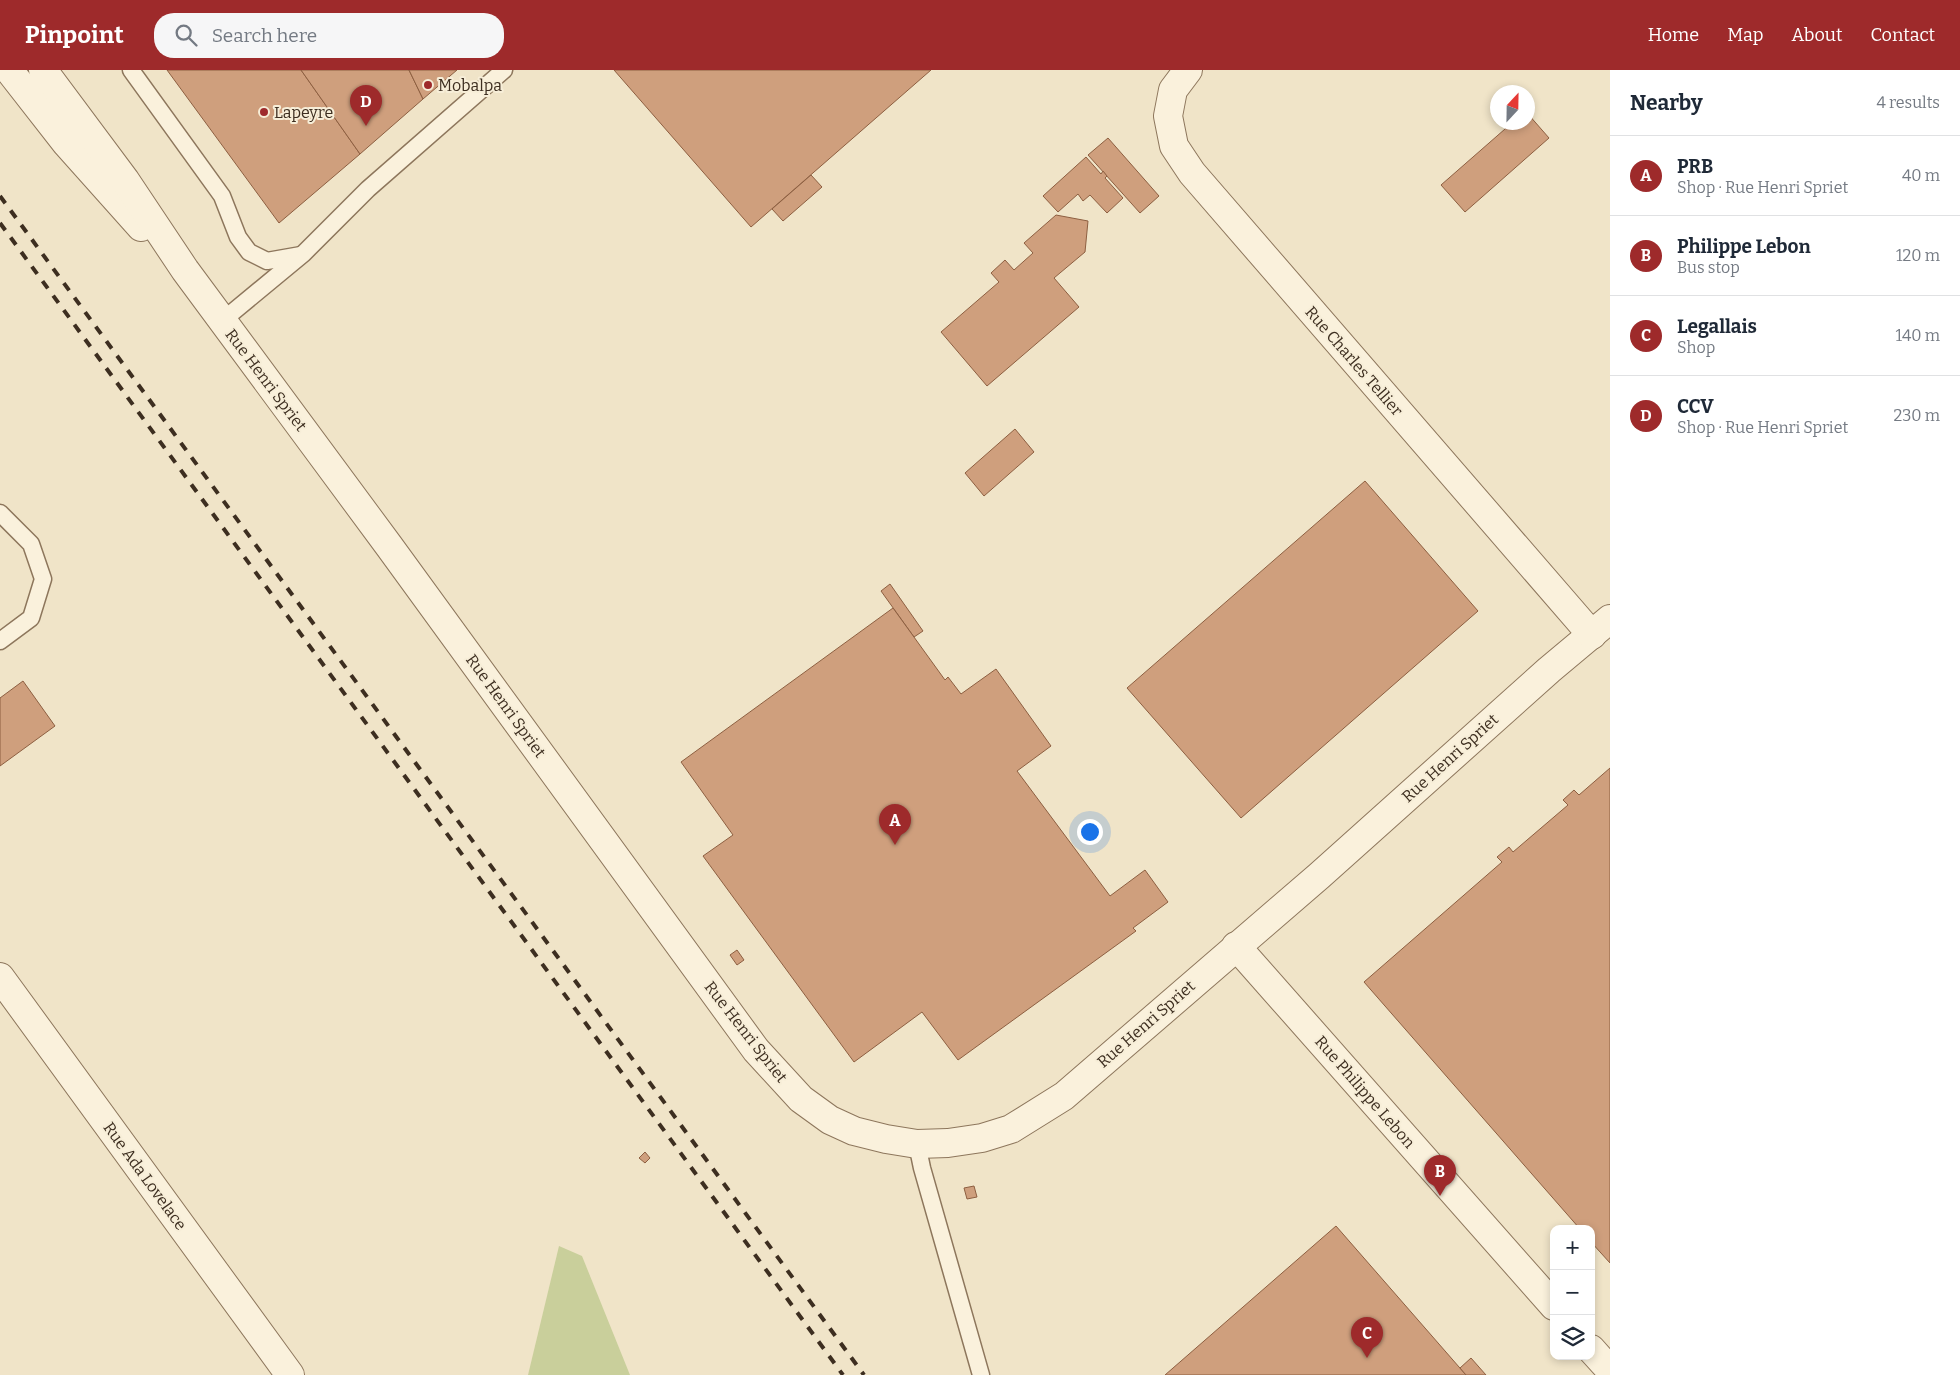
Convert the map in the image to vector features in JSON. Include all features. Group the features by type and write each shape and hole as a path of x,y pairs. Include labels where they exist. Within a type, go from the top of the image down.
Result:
{"street":[{"name":"Rue Henri Spriet","path":"9,70 66,143 129,216 185,270"},
{"name":"Rue Henri Spriet","path":"43,70 126,180 185,270 222,321 453,633 756,1050 801,1099 830,1120 854,1131 917,1144 948,1143 982,1138 1011,1129 1064,1096 1318,876 1534,683 1601,627"},
{"name":"Rue Charles Tellier","path":"1188,70 1173,90 1168,116 1174,146 1192,173 1601,627"},
{"name":"Rue Philippe Lebon","path":"1236,946 1550,1301"},
{"name":"Rue Ada Lovelace","path":"0,977 290,1375"},
{"path":"1595,1353 1610,1370"}],"lane":[{"path":"131,70 222,196 238,237 249,252 268,261 303,254"},
{"path":"222,321 303,254 368,189 504,70"},
{"path":"0,513 31,544 43,579 31,618 0,640"},
{"path":"917,1144 922,1168 981,1375"}],"green space":[{"path":"559,1246 582,1256 630,1375 528,1375"}],"building":[{"name":"Lapeyre","path":"167,70 301,70 360,154 279,223"},
{"path":"301,70 409,70 423,99 360,154"},
{"name":"Mobalpa","path":"409,70 457,70 423,99"},
{"path":"614,70 931,70 751,227"},
{"path":"1535,122 1549,138 1465,212 1441,185 1504,130 1535,130"},
{"path":"1108,138 1159,196 1140,213 1088,155"},
{"path":"1086,157 1101,174 1103,171 1107,176 1105,178 1123,198 1107,213 1090,195 1083,201 1078,194 1058,212 1043,196"},
{"path":"811,175 822,187 783,221 772,209"},
{"path":"1056,215 1088,221 1085,252 1054,278 1079,307 987,386 941,332 999,282 991,273 1005,260 1014,270 1033,253 1024,243"},
{"path":"1015,429 1034,452 984,496 965,473"},
{"path":"1365,481 1478,611 1241,818 1127,688"},
{"path":"890,584 923,631 914,637 881,591"},
{"path":"893,608 945,680 948,677 961,694 996,669 1051,746 1017,771 1110,896 1145,870 1168,902 1133,928 1136,931 958,1060 922,1012 854,1062 703,856 733,835 681,762"},
{"path":"23,681 55,726 0,766 0,698"},
{"path":"1610,768 1610,1263 1595,1246 1595,1225 1577,1225 1364,982 1502,862 1497,857 1509,847 1513,852 1568,805 1563,800 1574,790 1579,795"},
{"path":"737,950 744,960 737,965 730,955"},
{"path":"645,1152 650,1158 645,1163 639,1158"},
{"path":"974,1186 977,1197 967,1199 964,1188"},
{"path":"1336,1226 1466,1375 1165,1375"},
{"path":"1471,1358 1486,1375 1466,1375 1460,1368"}],"railway":[{"path":"0,196 864,1375"},
{"path":"0,223 843,1375"}],"place":[{"name":"Mobalpa","path":"428,85"},
{"name":"Lapeyre","path":"264,112"},
{"name":"CCV","path":"366,126"},
{"name":"PRB","path":"895,845"},
{"name":"Philippe Lebon","path":"1440,1196"},
{"name":"Legallais","path":"1367,1358"}]}
